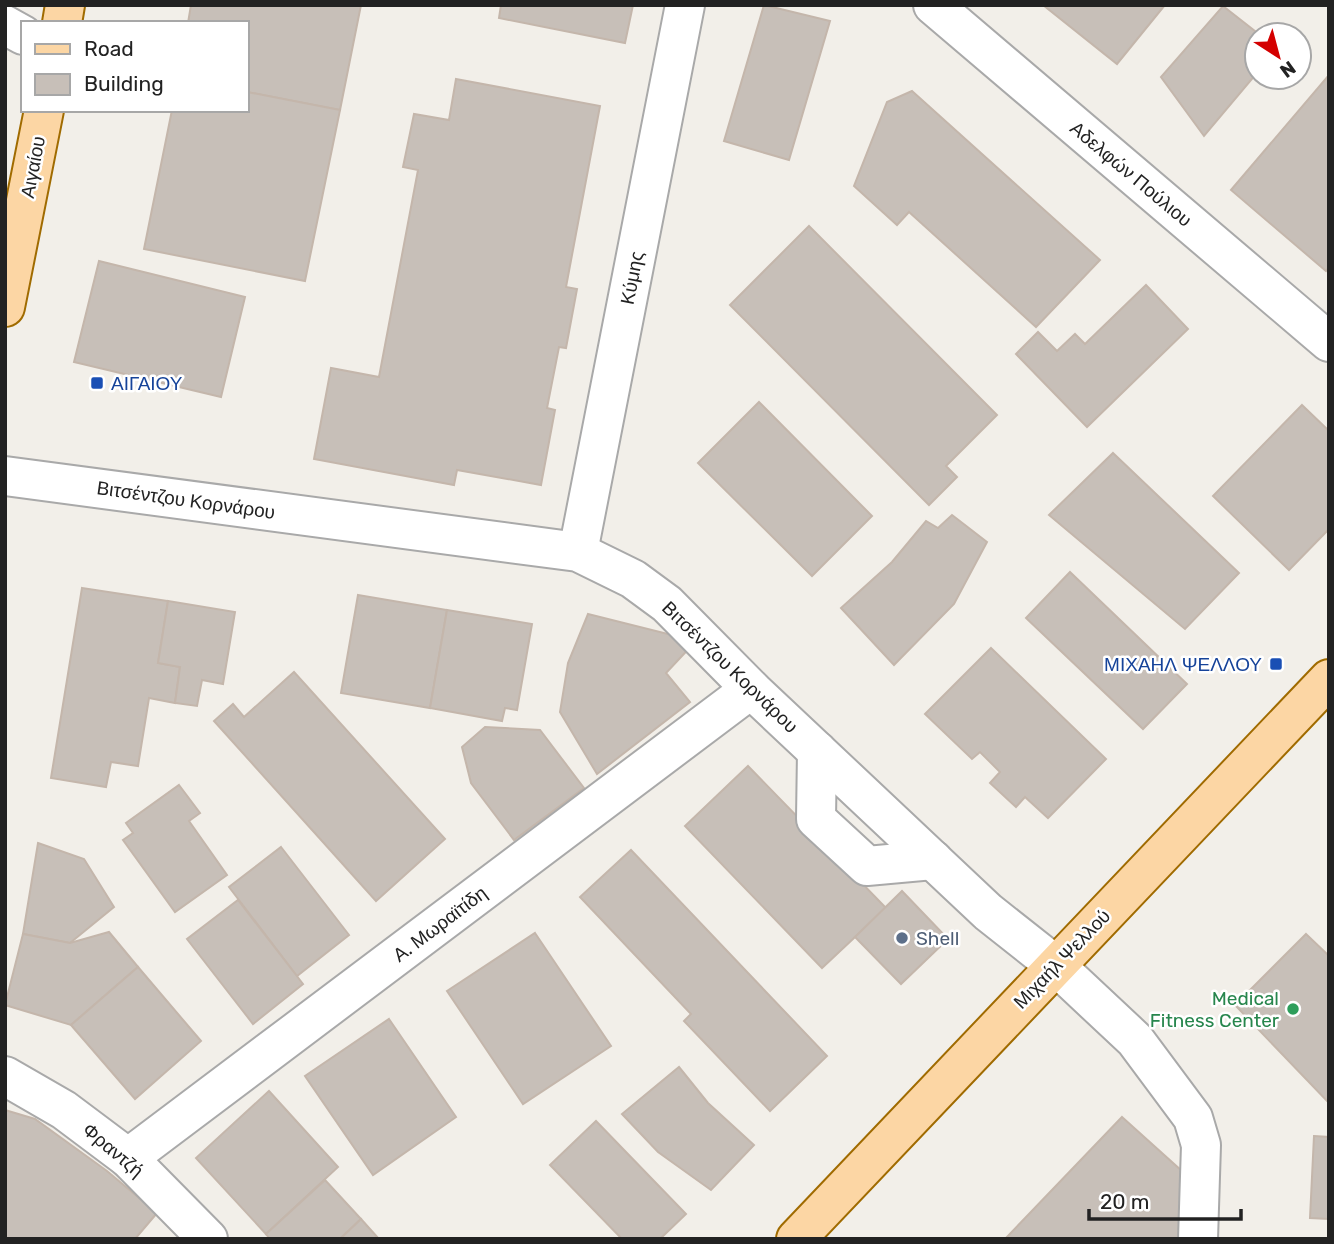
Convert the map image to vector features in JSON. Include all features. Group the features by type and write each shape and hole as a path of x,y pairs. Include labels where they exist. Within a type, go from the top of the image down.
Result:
{"main road":[{"name":"Αιγαίου","path":"5,307 44,112"},
{"name":"Μιχαήλ Ψελλού","path":"796,1239 1329,679"}],"street":[{"name":"Κύμης","path":"578,552 685,5"},
{"name":"Αδελφών Πούλιου","path":"933,5 1329,342"},
{"path":"5,25 21,34"},
{"name":"Βιτσέντζου Κορνάρου","path":"5,476 578,552 633,579 667,604 751,689 988,912 1055,965 1135,1040 1193,1118 1201,1146 1198,1239"},
{"name":"Α. Μωραϊτίδη","path":"128,1158 751,689"},
{"path":"817,751 816,819 867,866 933,860"},
{"name":"Φραντζή","path":"5,1076 64,1110 128,1158 189,1233"}],"building":[{"path":"191,5 361,5 340,110 248,92 248,21 188,21"},
{"path":"501,5 633,5 625,43 499,18"},
{"path":"764,5 830,21 789,160 724,141"},
{"path":"1043,5 1165,5 1117,64"},
{"path":"1223,6 1243,22 1243,90 1204,136 1161,77"},
{"path":"1329,75 1329,267 1326,271 1231,190"},
{"path":"456,79 600,106 566,287 577,289 566,348 559,347 547,408 555,410 541,485 457,470 454,485 314,459 331,368 379,377 418,170 403,167 414,114 449,120"},
{"path":"912,91 1100,260 1036,327 909,212 897,225 854,186 887,102"},
{"path":"248,92 340,110 305,281 144,249 172,112 248,112"},
{"path":"809,226 997,415 946,466 957,477 929,505 730,305"},
{"path":"99,261 245,297 221,397 74,362"},
{"path":"1146,285 1188,329 1087,427 1016,354 1038,332 1057,351 1075,334 1085,344"},
{"path":"759,402 872,516 812,576 698,463"},
{"path":"1302,405 1329,431 1329,529 1289,570 1213,496"},
{"path":"1113,453 1239,573 1185,629 1049,515"},
{"path":"952,515 987,542 954,604 894,665 841,608 892,562 926,521 938,528"},
{"path":"1070,572 1187,684 1143,729 1026,618"},
{"path":"82,588 168,601 158,663 180,667 175,703 149,698 138,766 111,762 106,787 51,778"},
{"path":"358,595 447,610 430,708 341,693"},
{"path":"168,601 235,612 223,684 202,680 197,706 175,703 180,667 158,663"},
{"path":"447,610 532,624 517,710 505,708 502,721 430,708"},
{"path":"588,614 696,641 666,673 690,702 597,774 560,712 568,663"},
{"path":"991,648 1106,759 1048,818 1025,797 1016,807 990,783 1000,772 980,752 972,759 925,714"},
{"path":"294,672 445,839 376,901 214,721 233,704 244,717"},
{"path":"485,727 540,730 584,788 514,840 471,783 462,747"},
{"path":"748,766 886,908 822,968 685,826"},
{"path":"179,785 200,813 189,821 227,875 175,912 123,840 133,833 126,823"},
{"path":"38,843 84,859 114,907 70,943 23,934"},
{"path":"281,847 349,935 297,976 229,887"},
{"path":"631,850 827,1056 770,1111 684,1021 691,1014 580,897"},
{"name":"Shell","path":"902,891 948,939 901,984 855,937"},
{"path":"238,900 303,984 253,1024 187,939"},
{"path":"109,932 138,967 71,1025 5,1005 23,934 70,943"},
{"path":"535,933 611,1046 523,1104 447,991"},
{"path":"1306,934 1329,956 1329,1103 1235,1005"},
{"path":"138,967 201,1041 135,1099 71,1025"},
{"path":"389,1019 456,1117 373,1175 305,1076"},
{"path":"679,1067 708,1103 754,1145 711,1190 658,1152 622,1114"},
{"path":"269,1091 338,1167 266,1234 196,1158"},
{"path":"5,1110 35,1119 107,1171 157,1213 135,1239 5,1239"},
{"path":"1122,1117 1183,1172 1178,1239 1005,1239"},
{"path":"596,1121 686,1214 660,1239 622,1239 550,1165"},
{"path":"1314,1136 1329,1137 1329,1219 1310,1218"},
{"path":"325,1180 361,1219 340,1239 270,1239 266,1234"},
{"path":"361,1219 379,1239 340,1239"}],"place":[{"name":"ΑΙΓΑΙΟΥ","path":"97,383"},
{"name":"ΜΙΧΑΗΛ ΨΕΛΛΟΥ","path":"1276,664"},
{"name":"Shell","path":"902,938"},
{"name":"Medical Fitness Center","path":"1293,1009"}]}
